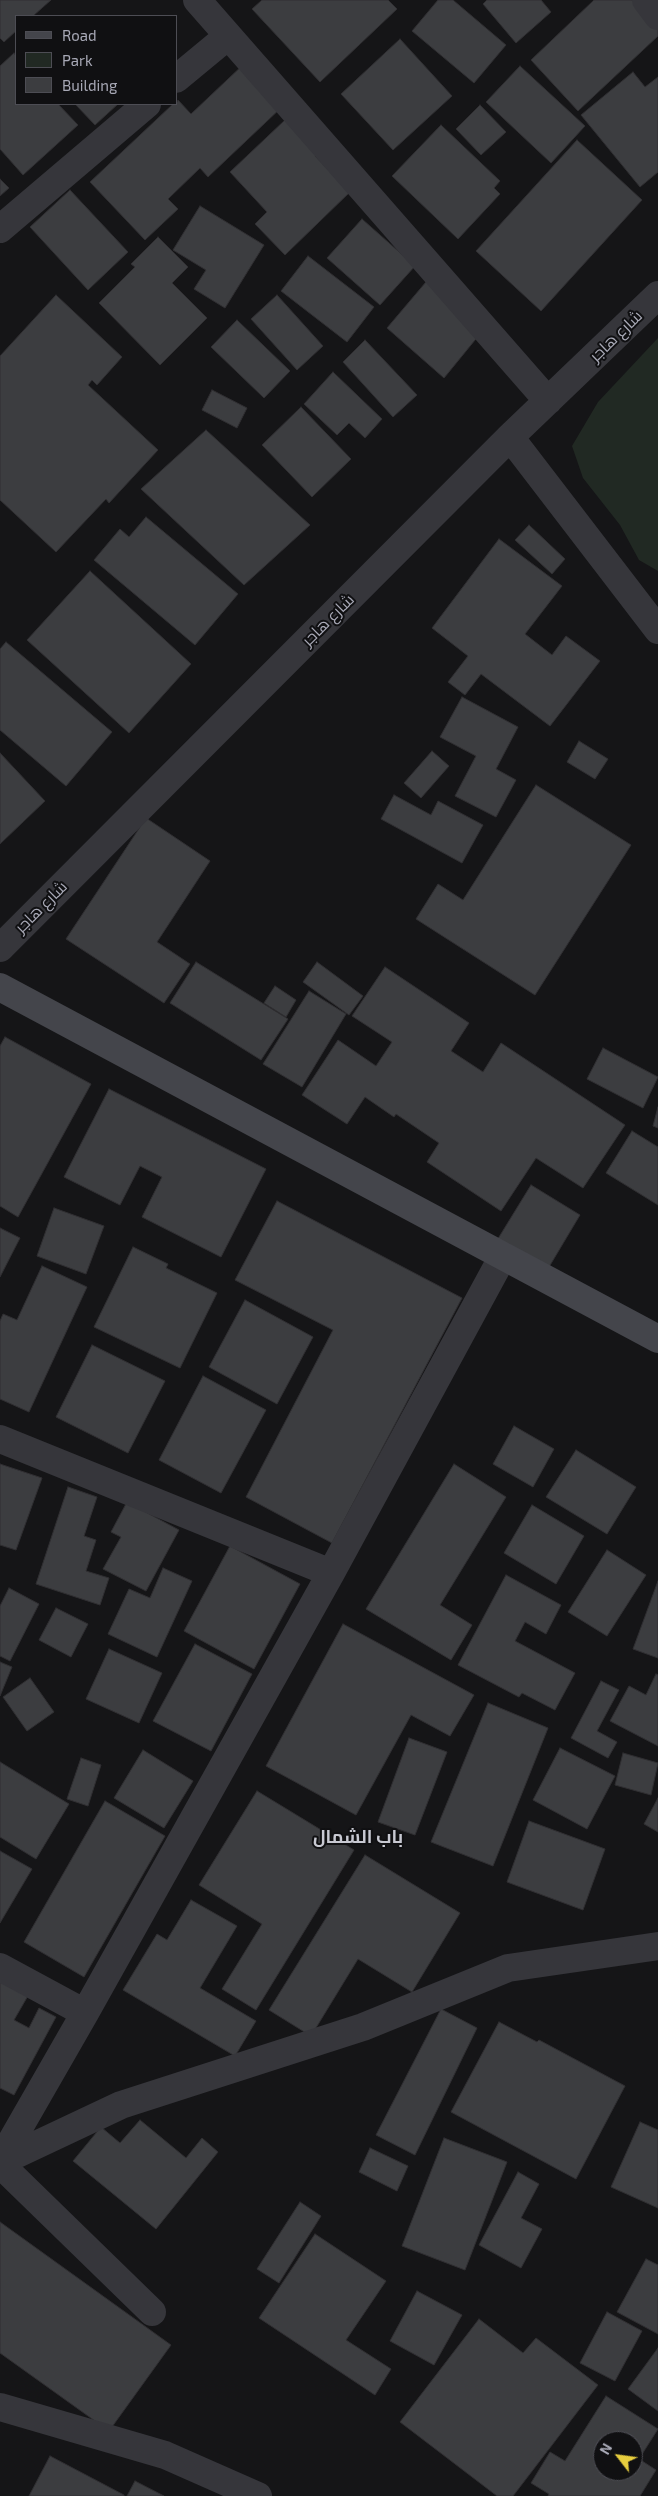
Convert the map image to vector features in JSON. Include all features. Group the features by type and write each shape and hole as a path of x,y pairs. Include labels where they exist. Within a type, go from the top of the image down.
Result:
{"street":[{"path":"196,0 548,401"},
{"path":"646,0 658,16"},
{"path":"178,77 228,36"},
{"path":"0,229 146,105"},
{"name":"شارع هاجر","path":"0,948 510,438 658,295"},
{"path":"510,438 658,630"},
{"path":"0,987 658,1339"},
{"path":"0,2162 331,1573 503,1256"},
{"path":"0,1439 331,1573"},
{"path":"0,2162 121,2105 363,2027 508,1968 658,1946"},
{"path":"0,1967 85,2013"},
{"path":"0,2162 152,2312"},
{"path":"0,2407 165,2456 258,2496"}],"green space":[{"path":"658,338 658,571 639,560 620,525 583,478 572,446 598,402"}],"building":[{"path":"0,0 51,0 34,15 15,15 15,32 4,42 0,38"},
{"path":"262,0 388,0 397,9 320,82 252,9"},
{"path":"438,0 453,0 506,45 474,83 412,31"},
{"path":"487,0 541,0 551,12 516,43 483,4"},
{"path":"594,0 632,0 658,27 658,36 578,111 531,60"},
{"path":"400,39 452,96 393,150 341,94"},
{"path":"14,53 15,105 59,105 78,125 23,175 0,149 0,66"},
{"path":"245,63 284,105 208,177 200,168 168,199 178,209 145,240 90,182 172,105 178,105 178,100 191,114"},
{"path":"520,66 585,126 551,163 486,102"},
{"path":"633,72 645,87 658,77 658,172 640,187 581,115"},
{"path":"76,105 117,105 95,125"},
{"path":"480,105 506,132 481,155 456,129"},
{"path":"285,120 318,154 315,156 350,192 285,255 255,224 267,212 230,172"},
{"path":"441,125 500,181 494,188 500,194 458,239 392,176"},
{"path":"577,140 642,200 541,311 476,251"},
{"path":"0,179 9,188 0,196"},
{"path":"70,190 128,252 88,290 30,227"},
{"path":"200,206 264,245 225,308 194,289 206,270 173,250"},
{"path":"362,219 415,266 380,305 327,258"},
{"path":"158,237 188,267 172,283 207,318 160,365 99,303 135,267 131,264"},
{"path":"308,256 374,307 347,342 281,291"},
{"path":"426,282 484,329 444,378 387,328"},
{"path":"56,295 122,357 97,385 92,380 88,385 158,450 109,503 106,499 56,552 0,500 0,356"},
{"path":"277,295 323,346 297,370 251,319"},
{"path":"237,320 290,371 264,398 211,347"},
{"path":"365,340 417,395 393,417 343,362"},
{"path":"333,372 382,419 365,438 349,423 337,435 304,404"},
{"path":"212,390 247,408 237,428 202,410"},
{"path":"301,407 351,459 312,497 262,445"},
{"path":"206,430 310,525 244,585 141,489"},
{"path":"146,517 238,594 195,645 94,560 120,529 129,537"},
{"path":"529,525 565,559 552,574 515,540"},
{"path":"499,539 562,586 525,634 552,655 566,636 600,661 550,726 481,674 465,695 448,682 468,656 432,628"},
{"path":"90,571 191,664 129,733 27,640"},
{"path":"6,642 112,732 66,786 0,730 0,649"},
{"path":"462,697 518,727 496,769 516,780 496,817 455,796 476,756 440,737"},
{"path":"579,741 608,759 595,779 567,762"},
{"path":"432,751 449,766 421,798 404,783"},
{"path":"0,753 45,801 0,844"},
{"path":"536,785 631,845 535,995 416,919 438,884 463,900"},
{"path":"394,795 431,815 438,801 483,825 462,863 381,819"},
{"path":"146,818 210,861 157,942 190,964 164,1003 66,939"},
{"path":"196,962 288,1019 261,1060 170,1003"},
{"path":"317,962 363,996 349,1015 303,982"},
{"path":"385,967 469,1023 451,1051 483,1072 501,1043 625,1125 583,1188 536,1158 501,1211 427,1162 439,1143 396,1114 394,1117 365,1097 347,1124 302,1095 338,1040 376,1066 392,1042 352,1016"},
{"path":"275,986 296,1000 286,1017 264,1003"},
{"path":"309,991 346,1014 302,1087 263,1064"},
{"path":"5,1037 91,1084 18,1217 0,1206 0,1046"},
{"path":"603,1048 658,1077 643,1108 587,1079"},
{"path":"109,1089 266,1169 221,1257 142,1217 162,1177 140,1166 120,1205 64,1177"},
{"path":"658,1107 658,1128 653,1126"},
{"path":"632,1131 658,1147 658,1205 606,1173"},
{"path":"531,1185 580,1215 546,1272 496,1242"},
{"path":"277,1201 462,1298 332,1543 246,1497 333,1330 235,1280"},
{"path":"54,1208 104,1226 86,1274 37,1256"},
{"path":"0,1228 20,1238 0,1277"},
{"path":"133,1247 168,1264 166,1268 217,1293 180,1368 94,1327"},
{"path":"42,1266 87,1287 29,1412 0,1399 0,1321 3,1314 17,1320"},
{"path":"245,1300 313,1337 277,1404 209,1367"},
{"path":"92,1345 165,1381 128,1453 56,1417"},
{"path":"203,1376 266,1410 221,1493 159,1460"},
{"path":"514,1426 554,1449 533,1487 493,1464"},
{"path":"576,1450 636,1487 607,1534 546,1497"},
{"path":"0,1464 42,1478 16,1550 0,1545"},
{"path":"454,1464 506,1497 440,1605 472,1625 451,1660 366,1609"},
{"path":"68,1487 97,1497 84,1536 96,1540 86,1571 109,1578 100,1605 36,1584"},
{"path":"127,1502 179,1530 146,1591 103,1569 121,1537 111,1532"},
{"path":"532,1505 584,1536 556,1584 504,1553"},
{"path":"230,1546 300,1584 254,1669 184,1631"},
{"path":"607,1550 646,1575 607,1636 568,1612"},
{"path":"163,1568 192,1581 157,1657 108,1634 129,1589 150,1598"},
{"path":"506,1575 561,1605 546,1634 525,1622 515,1641 575,1673 555,1710 522,1693 519,1697 458,1665"},
{"path":"658,1581 658,1658 633,1649"},
{"path":"9,1588 39,1604 10,1661 0,1656 0,1606"},
{"path":"56,1608 88,1624 71,1657 39,1640"},
{"path":"343,1624 474,1695 450,1736 411,1715 356,1815 266,1766"},
{"path":"195,1644 252,1674 211,1751 153,1721"},
{"path":"109,1649 162,1673 139,1723 86,1699"},
{"path":"0,1662 12,1667 0,1696"},
{"path":"656,1674 658,1675 658,1746 610,1721 629,1686 646,1695"},
{"path":"30,1678 54,1712 27,1731 3,1697"},
{"path":"601,1681 619,1690 597,1731 617,1742 608,1758 571,1738"},
{"path":"488,1703 548,1728 493,1866 431,1842"},
{"path":"409,1738 447,1752 415,1835 378,1822"},
{"path":"560,1748 615,1776 587,1829 533,1800"},
{"path":"143,1750 193,1781 164,1828 114,1798"},
{"path":"623,1753 658,1763 651,1795 615,1785"},
{"path":"81,1758 101,1765 88,1806 67,1799"},
{"path":"0,1762 69,1804 36,1859 0,1837"},
{"path":"257,1791 354,1850 256,2010 222,1989 262,1924 199,1885"},
{"path":"658,1798 658,1832 644,1824"},
{"path":"105,1801 165,1836 84,1977 24,1942"},
{"path":"529,1821 605,1849 583,1910 507,1882"},
{"path":"0,1851 32,1869 0,1923"},
{"path":"365,1855 460,1913 412,1992 358,1959 311,2036 269,2010"},
{"path":"191,1900 237,1926 200,1988 256,2021 235,2056 123,1990 157,1934 167,1940"},
{"path":"0,1978 29,1994 14,2020 29,2028 39,2008 56,2017 14,2095 0,2088"},
{"path":"441,2009 477,2028 415,2155 376,2135"},
{"path":"499,2022 537,2042 539,2040 625,2086 576,2179 451,2112"},
{"path":"140,2120 186,2158 202,2138 218,2152 156,2229 73,2161 101,2127 120,2143"},
{"path":"640,2122 658,2130 658,2208 611,2187"},
{"path":"444,2138 507,2162 465,2270 402,2246"},
{"path":"370,2148 408,2166 397,2191 359,2172"},
{"path":"518,2172 539,2184 521,2218 542,2229 521,2268 479,2245"},
{"path":"300,2202 321,2216 279,2283 257,2269"},
{"path":"0,2222 171,2345 109,2431 0,2353"},
{"path":"315,2234 386,2281 346,2340 391,2369 375,2395 259,2318"},
{"path":"646,2259 658,2265 658,2334 617,2312"},
{"path":"417,2291 462,2315 434,2365 390,2341"},
{"path":"607,2312 642,2331 615,2381 580,2363"},
{"path":"479,2319 523,2353 536,2338 598,2385 513,2496 497,2496 400,2422"},
{"path":"658,2348 658,2411 628,2389"},
{"path":"606,2396 658,2429 643,2453 643,2431 593,2431 593,2481 643,2481 643,2462 656,2470 640,2496 548,2496 549,2494 531,2483 550,2452 565,2461"},
{"path":"50,2456 124,2495 124,2496 29,2496"},
{"path":"135,2481 164,2496 127,2496"}],"district":[{"name":"باب الشمال","path":"358,1837"}]}
